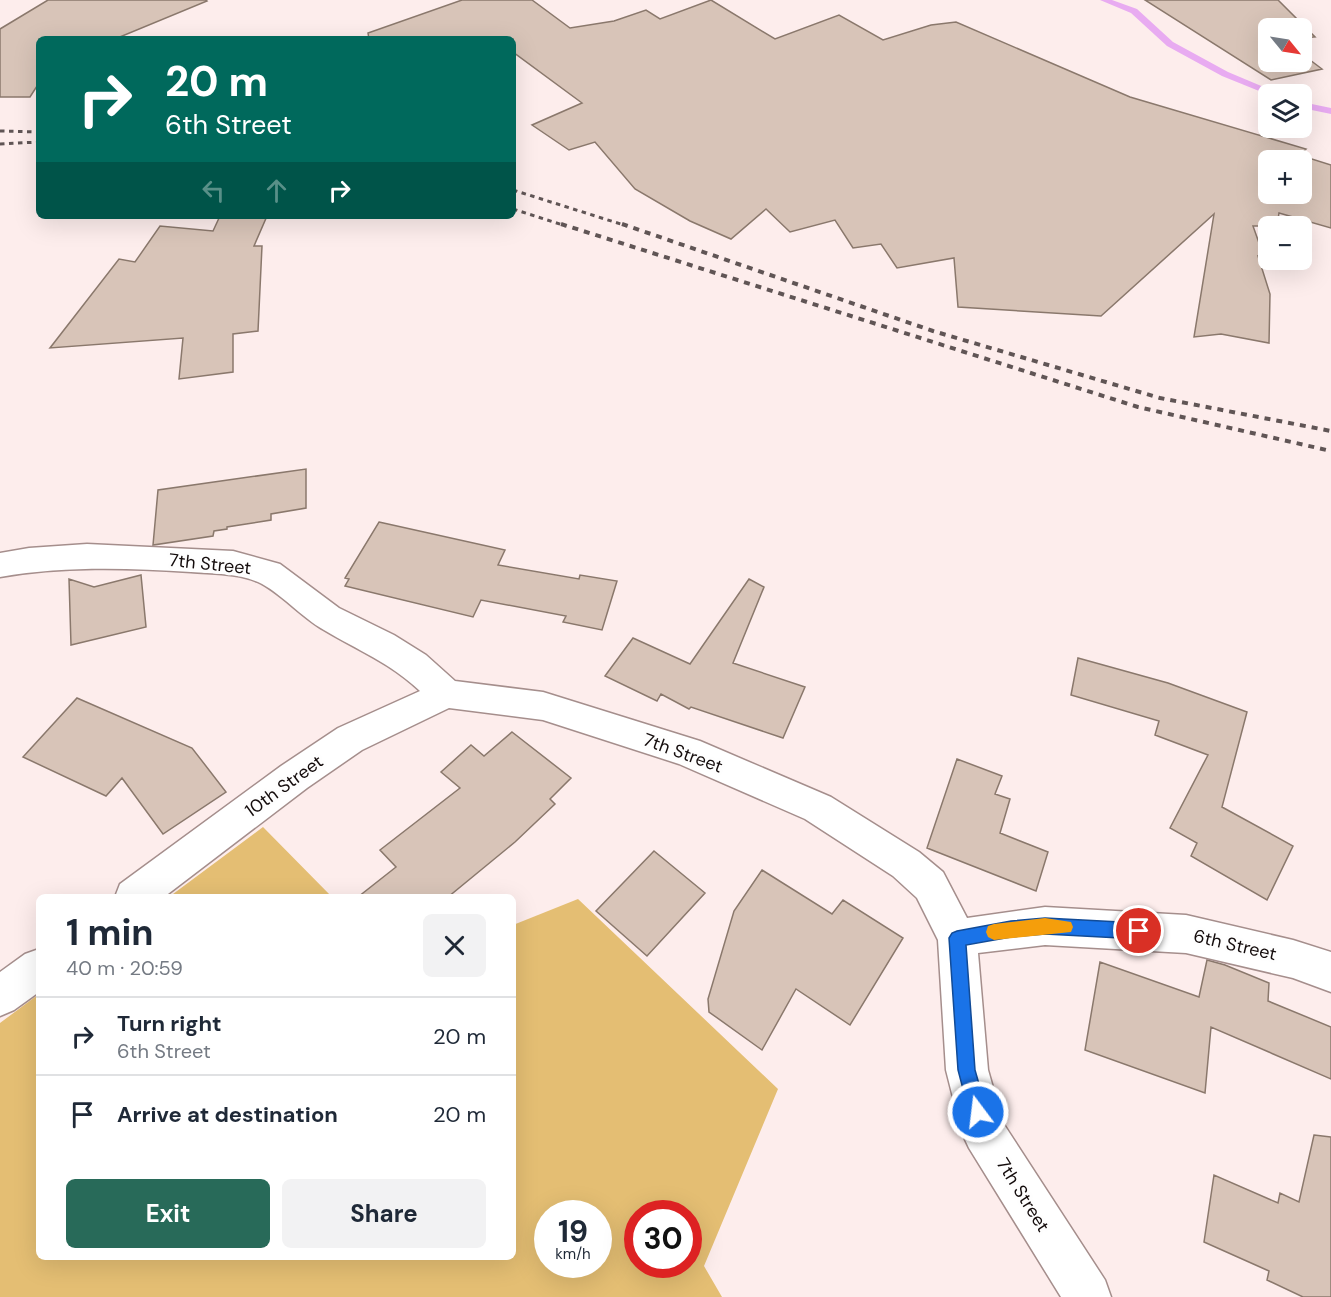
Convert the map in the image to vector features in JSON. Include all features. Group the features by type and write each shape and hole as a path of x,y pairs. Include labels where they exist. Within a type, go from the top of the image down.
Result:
{"street":[{"name":"7th Street","path":"0,565 48,556 83,555 232,563 250,566 269,573 328,617 357,634 382,644 414,664 446,694 543,706 688,753 818,808 906,864 930,885 957,938 967,1070 984,1133 1088,1297"},
{"name":"10th Street","path":"138,894 350,739 446,694"},
{"name":"6th Street","path":"957,938 1045,926 1186,934 1293,959 1331,972"},
{"path":"0,996 36,970"}],"shaded area":[{"path":"263,827 329,894 173,894"},
{"path":"578,899 778,1089 704,1266 722,1297 0,1297 0,1023 36,996 36,1260 516,1260 516,924"}],"building":[{"path":"48,0 207,1 122,36 36,36 36,88 30,97 0,97 0,29"},
{"path":"462,0 532,0 570,28 614,21 646,10 660,19 711,0 775,39 839,15 883,40 931,25 956,22 1130,97 1258,135 1258,138 1269,138 1306,149 1258,150 1258,204 1312,204 1312,159 1331,165 1331,228 1312,223 1312,216 1289,216 1279,213 1279,216 1258,216 1258,226 1253,226 1258,240 1258,270 1262,270 1270,294 1269,343 1221,334 1194,337 1214,214 1101,316 958,307 954,258 897,268 881,244 853,248 835,220 790,232 766,209 731,239 690,221 635,189 595,142 569,150 532,125 582,103 516,54 516,36 368,36 368,33"},
{"path":"1145,0 1278,0 1296,18 1258,18 1258,72"},
{"path":"1312,62 1322,69 1312,71"},
{"path":"1258,72 1308,72 1271,80"},
{"path":"219,219 266,219 254,246 262,246 258,331 233,334 233,372 179,379 183,338 50,348 119,259 135,262 160,226 213,231"},
{"path":"306,469 306,508 271,514 271,520 227,527 227,529 214,531 213,536 153,545 158,490"},
{"path":"379,522 505,550 498,565 579,579 580,575 617,581 602,630 563,622 566,616 481,600 473,617 345,586 349,579 345,578"},
{"path":"141,575 146,627 71,645 69,579 94,587"},
{"path":"749,579 764,587 733,663 805,687 783,738 691,707 689,709 661,694 657,701 605,676 633,638 690,664"},
{"path":"1078,658 1168,683 1247,712 1222,807 1293,846 1267,900 1191,856 1197,843 1170,828 1208,755 1155,735 1159,721 1071,695"},
{"path":"77,698 192,748 226,792 163,834 122,778 106,796 23,757"},
{"path":"512,732 571,778 550,799 555,804 515,842 452,894 362,894 396,867 380,850 460,788 441,772 471,745 484,756"},
{"path":"957,759 1002,776 995,794 1010,799 1000,833 1048,852 1036,891 927,848"},
{"path":"654,851 705,893 647,956 596,911"},
{"path":"762,870 832,914 843,900 903,938 850,1025 796,989 762,1050 709,1012 708,999 734,911"},
{"path":"1207,960 1269,983 1268,1001 1331,1027 1331,1079 1211,1027 1205,1093 1085,1050 1100,962 1199,997"},
{"path":"1314,1135 1331,1137 1331,1297 1303,1297 1267,1280 1269,1271 1204,1242 1214,1175 1278,1203 1280,1193 1299,1202"}],"waterway":[{"path":"1104,0 1134,11 1170,44 1225,74 1258,87"},
{"path":"1312,107 1331,111"}],"railway":[{"path":"0,131 36,132"},
{"path":"0,144 36,142"},
{"path":"516,191 627,226"},
{"path":"516,210 566,226"},
{"path":"561,224 1138,407 1331,451"},
{"path":"622,224 933,331 1160,398 1331,431"}],"slow traffic":[{"path":"994,932 1045,926 1065,927"}],"route":[{"path":"978,1112 967,1070 957,938 1045,926 1139,931"}]}
